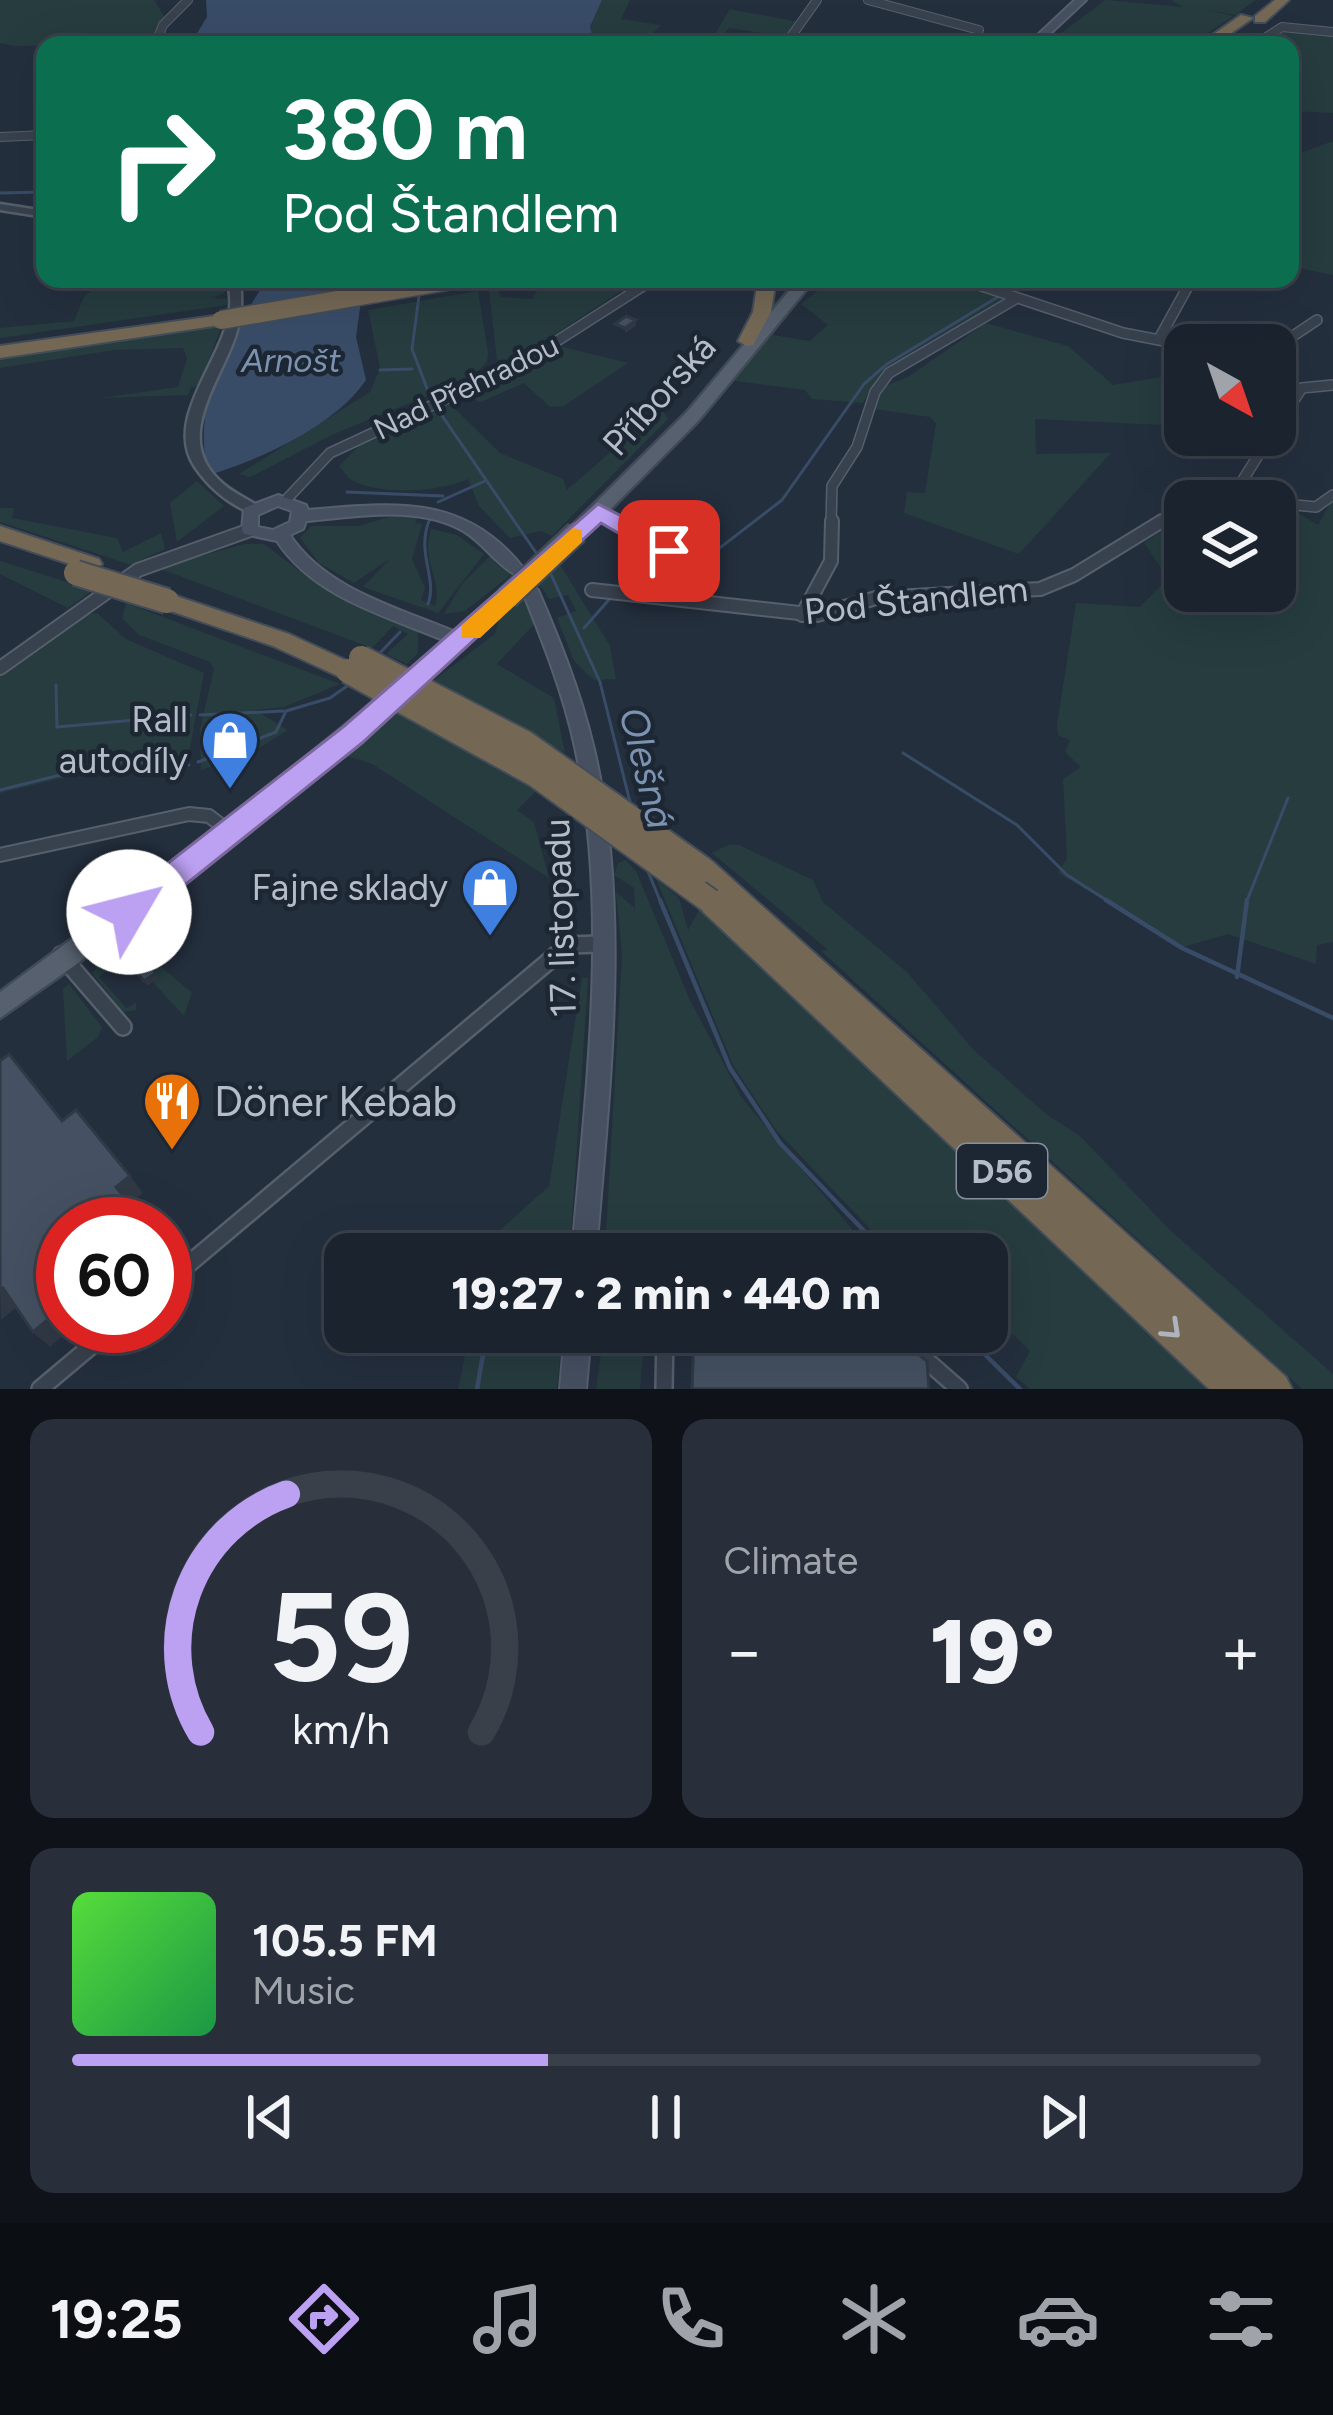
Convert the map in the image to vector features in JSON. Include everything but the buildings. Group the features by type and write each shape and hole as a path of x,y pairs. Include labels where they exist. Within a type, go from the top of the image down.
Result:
{"highway":[{"path":"1232,36 1268,0"},
{"path":"1221,36 1283,0"},
{"path":"221,316 370,288"},
{"path":"0,348 401,288"},
{"path":"747,341 762,313 766,288"},
{"name":"D56","path":"0,533 83,568"},
{"name":"D56","path":"0,548 174,596 354,665 525,743 704,870 1274,1389"},
{"name":"D56","path":"354,665 511,757 602,818 710,901 1235,1389"}],"main road":[{"path":"1042,36 1082,0"},
{"name":"Příborská","path":"595,510 797,288"},
{"name":"Příborská","path":"0,1007 226,829 506,595 693,416 799,288"},
{"path":"302,516 297,506 285,501 253,509 246,520 250,530 281,534 302,516 406,509 438,512 480,530 516,568"},
{"path":"281,534 294,556 319,575 456,639"},
{"name":"17. listopadu","path":"530,590 561,660 585,739 602,878 601,1031 586,1233"},
{"name":"Příborská","path":"0,994 62,955"},
{"path":"573,1389 576,1353"}],"street":[{"path":"159,36 188,0"},
{"path":"791,36 817,0"},
{"path":"868,0 979,30"},
{"path":"1268,36 1282,27 1298,26 1333,32"},
{"path":"0,137 36,135"},
{"path":"0,206 36,212"},
{"path":"234,288 235,313 204,390 194,455 207,482 253,509"},
{"name":"Nad Přehradou","path":"285,501 330,452 542,353 640,288"},
{"path":"985,288 1164,340"},
{"path":"1159,339 1187,288"},
{"path":"802,615 831,561 832,486 857,447 875,392 890,373 1006,296"},
{"path":"1296,334 1317,320"},
{"path":"1296,397 1302,388 1333,385"},
{"path":"1296,505 1316,507 1333,495"},
{"path":"595,510 689,562 698,579 699,601"},
{"name":"Pod Štandlem","path":"592,590 802,615 877,598 1040,589 1074,575 1164,520"},
{"path":"0,668 138,570 250,530"},
{"path":"0,855 189,814 201,813 226,829"},
{"path":"192,1260 568,945 601,944"},
{"path":"62,955 124,1027"},
{"path":"40,1389 83,1353"},
{"path":"664,1389 665,1353"},
{"path":"919,1353 959,1389"}],"green space":[{"path":"0,0 154,0 166,19 157,36 36,36 36,46 0,43"},
{"path":"602,0 630,0 621,19 661,25 651,36 592,36 590,28"},
{"path":"1105,0 1183,7 1171,0 1255,0 1236,15 1203,9 1234,16 1203,36 1058,36"},
{"path":"730,9 798,22 789,36 729,28 723,36 675,36 715,34"},
{"path":"1289,28 1333,34 1333,113 1299,111 1299,36 1278,36"},
{"path":"1333,141 1333,275 1299,268 1299,154"},
{"path":"95,288 224,288 225,293 212,298 227,299 227,305 0,338 0,328 74,321 84,297"},
{"path":"489,288 498,288 500,297 532,299 539,288 626,288 498,371"},
{"path":"821,288 979,288 1002,297 1002,303 906,357 874,385 863,403 812,399 805,390 728,380 767,334 810,341 828,325 801,304"},
{"path":"478,291 488,352 487,362 471,378 334,434 250,477 239,474 370,392 380,368 368,310"},
{"path":"986,323 1068,346 1113,385 1164,376 1164,425 1035,419 1036,454 1111,453 1019,554 904,513 907,492 925,493 936,424 930,417 874,409 883,387 908,377"},
{"path":"222,325 199,386 191,387 188,395 100,398 178,387 187,358 183,348 114,350 0,368 0,358"},
{"path":"563,347 628,363 564,406 550,407 524,383 481,402 472,399 470,395"},
{"path":"450,404 500,453 563,479 567,490 661,408 668,419 552,536 541,531 510,538 479,506 468,479 426,489 393,490 363,485 339,466 360,445"},
{"path":"197,481 224,506 177,542 170,503"},
{"path":"1333,499 1333,942 1317,945 1316,964 1228,934 1183,947 1058,873 1067,858 1063,779 1081,767 1065,752 1070,740 1058,735 1057,725 1076,603 1140,607 1164,582 1164,612 1296,612 1296,513 1318,525"},
{"path":"0,508 14,508 12,518 117,538 123,552 161,533 165,549 131,565 0,522"},
{"path":"392,516 418,516 415,523 422,524 412,559 425,588 421,600 435,606 428,551 431,529 457,535 484,554 438,613 363,587 391,558 354,583 319,563 300,538 311,526 359,526"},
{"path":"1164,529 1164,572 1144,543"},
{"path":"244,544 264,544 308,577 418,632 418,653 407,664 386,654 408,634 393,626 372,648 158,568"},
{"path":"493,553 495,563 511,575 465,611 444,614 462,584"},
{"path":"0,561 93,590 68,608 0,574"},
{"path":"559,563 610,646 616,679 594,680 574,661 557,618 576,611 568,595 549,599 538,582"},
{"path":"522,597 536,622 497,664 554,698 565,753 434,680 495,634 499,620"},
{"path":"126,603 340,684 284,707 255,710 288,730 248,755 201,770 200,729 214,669 210,662 139,635 122,618"},
{"path":"97,613 126,639 204,673 186,769 99,769 0,793 0,675 83,615"},
{"path":"398,708 539,788 517,810 534,822 549,878 372,764 343,755"},
{"path":"739,845 813,880 823,902 907,972 974,1050 1046,1114 1080,1136 1171,1231 1333,1374 1333,1389 1302,1389 821,951 828,950 712,853"},
{"path":"626,860 636,871 689,998 741,1097 855,1233 606,1233 622,955 616,892 635,908 634,888 614,875 618,863"},
{"path":"656,879 679,898 688,930 699,911 1212,1389 1030,1389 1016,1377 1030,1351 1013,1334 1008,1340 1008,1233 874,1233 776,1130 734,1067"},
{"path":"120,932 192,993 184,1016 128,955 105,965 108,970 99,977 126,1008 136,1003 136,1010 123,1012 92,973 96,969 89,954"},
{"path":"582,978 588,978 571,1233 497,1233 549,1186"},
{"path":"69,984 102,1027 98,1037 67,1061 63,989"},
{"path":"466,1353 561,1353 557,1389 458,1389"},
{"path":"601,1353 646,1353 640,1389 596,1389"}],"water":[{"path":"206,0 602,0 590,27 592,36 195,36 207,17"},
{"name":"Arnošt","path":"262,288 363,288 356,337 366,380 317,426 251,460 209,475 204,423 209,398 240,324"}],"waterway":[{"path":"0,193 36,192"},
{"path":"695,567 782,500 864,384 887,364 1001,295"},
{"name":"Olešná","path":"419,296 412,349 431,399"},
{"path":"380,370 412,369"},
{"name":"Olešná","path":"436,407 539,557"},
{"path":"438,502 485,481"},
{"path":"347,492 443,496"},
{"path":"428,604 425,543 430,518"},
{"name":"Olešná","path":"549,570 600,682 630,802"},
{"path":"626,587 686,570"},
{"path":"584,628 613,595"},
{"path":"378,655 400,632"},
{"path":"198,762 276,732 286,711 330,698 350,684"},
{"path":"56,685 57,727 191,715"},
{"path":"200,715 283,711"},
{"path":"903,753 1017,825 1067,875 1111,903"},
{"path":"0,790 116,761 189,765"},
{"path":"1247,901 1288,798"},
{"name":"Olešná","path":"647,869 661,903"},
{"name":"Olešná","path":"660,900 730,1068 780,1143 866,1233"},
{"path":"1106,900 1182,948 1237,974"},
{"path":"1237,974 1247,901"},
{"path":"1237,974 1333,1018"},
{"path":"477,1389 483,1353"},
{"name":"Olešná","path":"983,1353 1020,1389"}],"slow traffic":[{"path":"471,631 573,536"}],"place":[{"name":"Rall autodíly","path":"230,791"},
{"name":"Fajne sklady","path":"490,938"},
{"name":"Döner Kebab","path":"172,1152"}],"route":[{"path":"129,912 352,735 598,512 669,551"}]}
